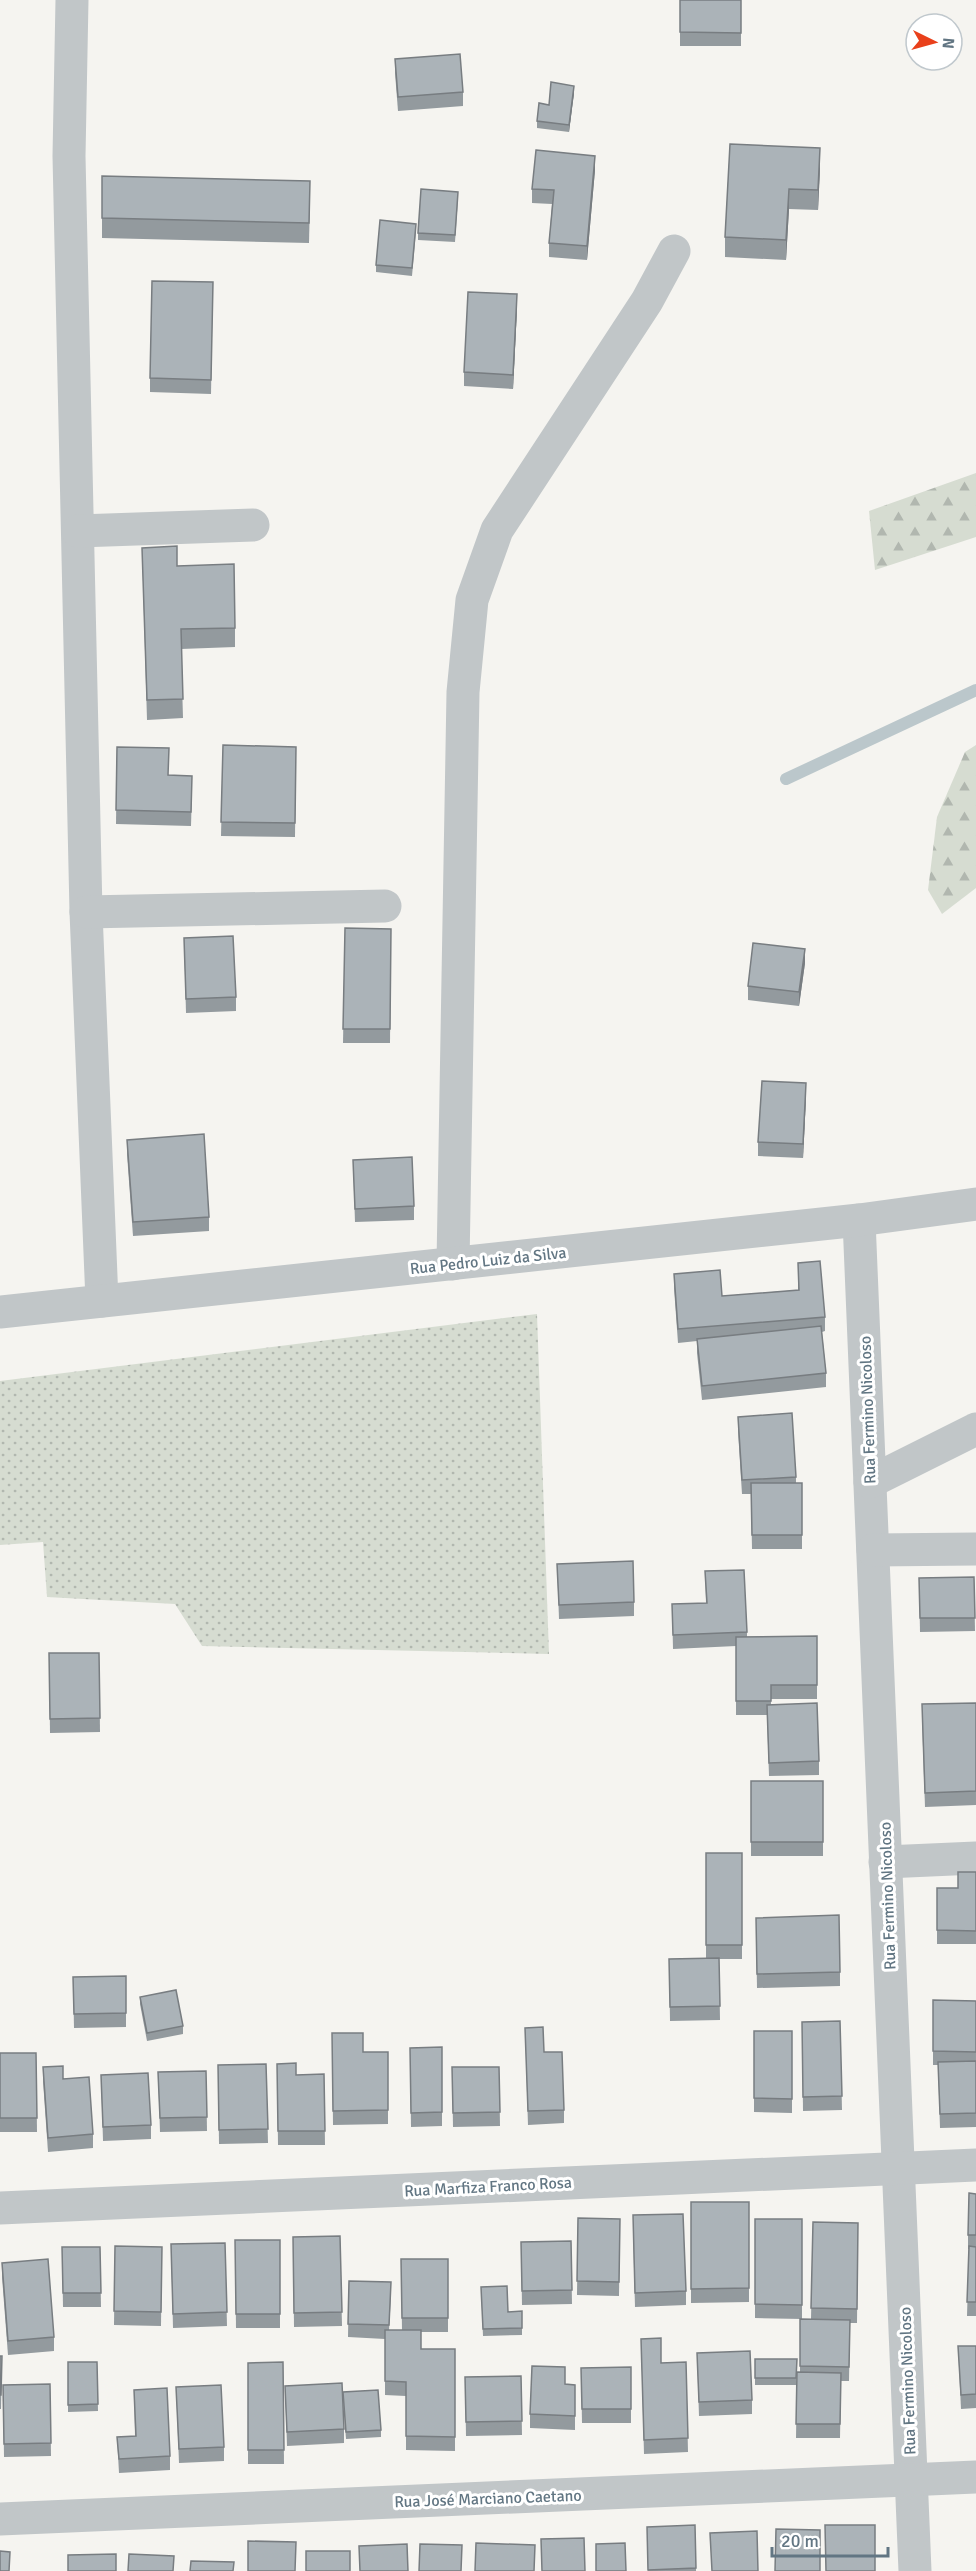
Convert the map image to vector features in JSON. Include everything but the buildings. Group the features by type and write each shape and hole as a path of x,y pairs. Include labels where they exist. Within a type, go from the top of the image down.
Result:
{"street":[{"path":"72,0 69,156 86,912 102,1301"},
{"path":"453,1264 462,692 472,600 497,530 646,301 674,251"},
{"path":"78,531 253,525"},
{"path":"86,912 385,906"},
{"name":"Rua Pedro Luiz da Silva","path":"0,1312 859,1220 976,1204"},
{"name":"Rua Fermino Nicoloso","path":"859,1220 915,2571"},
{"path":"870,1482 976,1429"},
{"path":"873,1550 976,1549"},
{"path":"885,1862 976,1858"},
{"name":"Rua Marfiza Franco Rosa","path":"0,2208 976,2164"},
{"name":"Rua José Marciano Caetano","path":"0,2519 976,2477"}],"green space":[{"path":"976,473 976,537 875,570 869,511"},
{"path":"976,745 976,888 942,914 928,890 937,817 965,752"},
{"path":"537,1314 549,1654 202,1646 175,1604 47,1597 43,1542 0,1545 0,1381"}],"waterway":[{"path":"786,779 976,690"}]}
